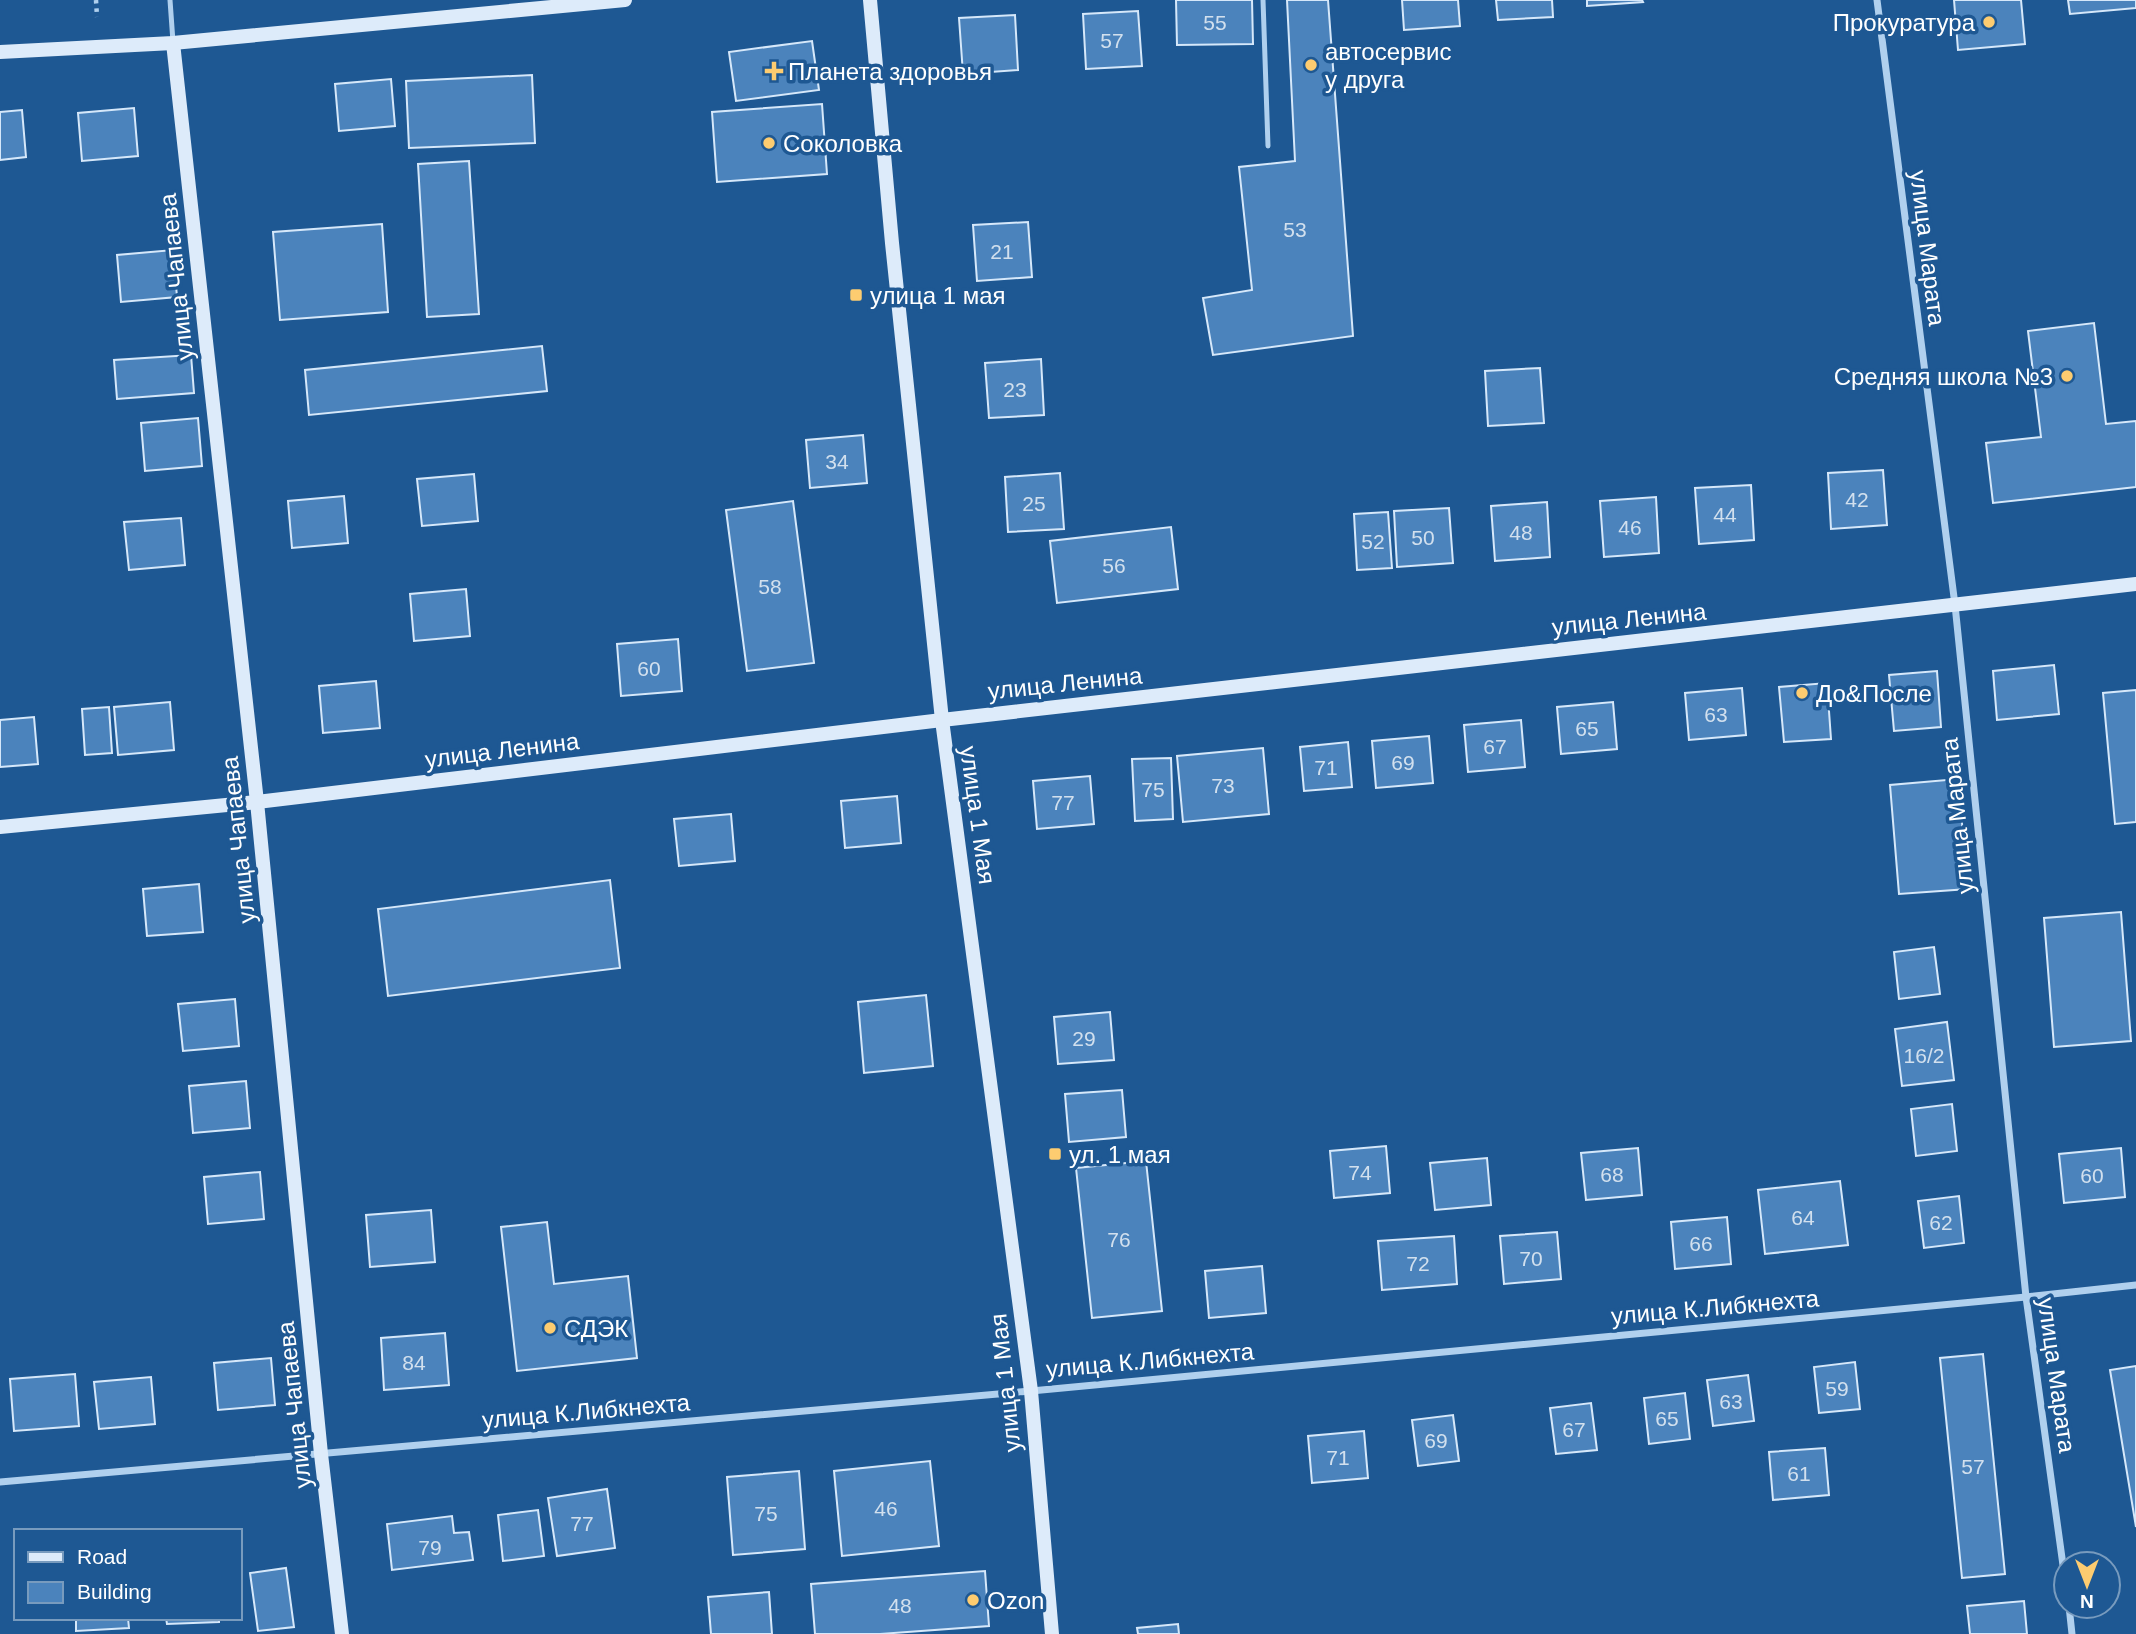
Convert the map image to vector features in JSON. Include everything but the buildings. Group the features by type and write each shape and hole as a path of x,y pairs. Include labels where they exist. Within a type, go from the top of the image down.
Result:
{"main road":[{"path":"0,52 173,43 625,0"},
{"name":"улица 1 Мая","path":"870,0 891,229 943,720 1031,1391 1052,1634"},
{"name":"улица Чапаева","path":"173,43 257,802 321,1454 342,1634"},
{"name":"улица Ленина","path":"0,827 257,802 943,720 2136,584"}],"street":[{"name":"улица Марата","path":"1877,0 1955,605 2026,1297 2061,1550"},
{"name":"улица К.Либкнехта","path":"0,1482 1031,1391 2136,1285"}],"lane":[{"path":"170,0 173,43"},
{"path":"1263,0 1268,146"}],"path":[{"path":"96,0 97,17"}],"place":[{"name":"Прокуратура","path":"1989,22"},
{"name":"автосервис у друга","path":"1311,65"},
{"name":"Планета здоровья","path":"774,71"},
{"name":"Соколовка","path":"769,143"},
{"name":"улица 1 мая","path":"856,295"},
{"name":"Средняя школа №3","path":"2067,376"},
{"name":"До&После","path":"1802,693"},
{"name":"ул. 1 мая","path":"1055,1154"},
{"name":"СДЭК","path":"550,1328"},
{"name":"Ozon","path":"973,1600"}]}
